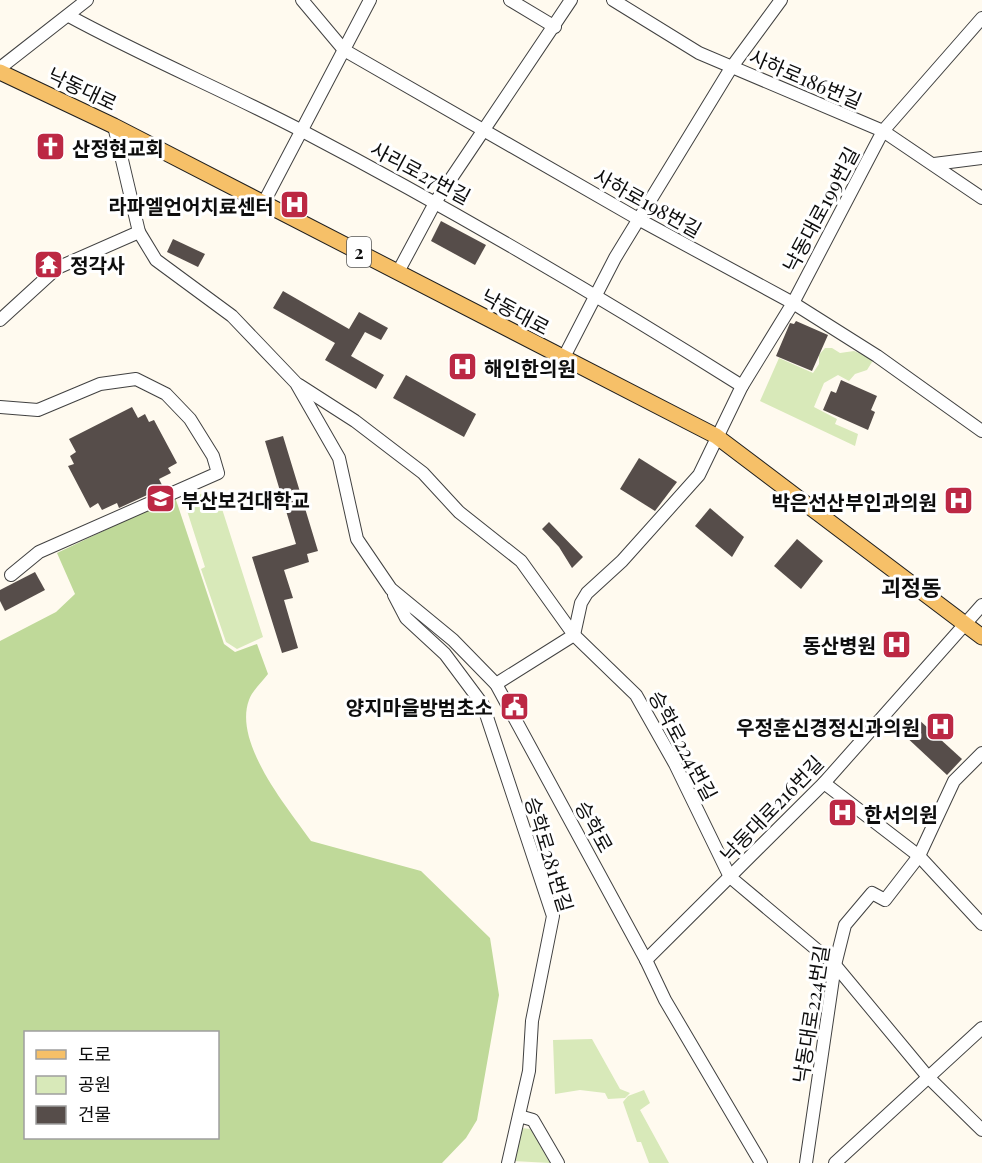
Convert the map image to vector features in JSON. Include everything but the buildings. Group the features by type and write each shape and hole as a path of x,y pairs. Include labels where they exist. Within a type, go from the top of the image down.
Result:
{"main road":[{"name":"낙동대로","path":"0,70 114,126 563,359 716,435 982,637"}],"street":[{"path":"0,70 87,0"},
{"name":"사하로198번길","path":"302,0 344,50 483,132 793,303 877,356 982,431"},
{"path":"263,204 370,0"},
{"path":"510,0 555,27"},
{"path":"398,272 436,201 571,0"},
{"name":"사하로186번길","path":"612,0 666,35 731,68 883,131 982,198"},
{"path":"563,359 595,293 731,68 781,0"},
{"name":"사리로27번길","path":"69,16 135,52 302,131 436,201 595,293 742,386"},
{"name":"낙동대로199번길","path":"574,636 581,603 587,593 622,561 699,475 716,435 742,386 793,303 883,131 982,18"},
{"path":"114,126 139,232 156,260 232,316 296,383"},
{"path":"934,164 982,158"},
{"path":"0,320 57,268 139,232"},
{"path":"0,407 38,410 100,384 136,379 166,394 190,419 213,456 218,472 39,552 11,575"},
{"name":"승학로","path":"296,383 339,458 357,539 391,589 453,640 496,684 646,960 665,1000 761,1163"},
{"name":"승학로224번길","path":"296,383 355,422 423,473 459,512 521,561 574,636 636,695 675,764 730,878 835,965 928,1077 982,1130"},
{"name":"승학로281번길","path":"391,589 406,618 445,654 483,705 553,916 532,1022 529,1071 508,1163"},
{"name":"낙동대로216번길","path":"646,960 824,783 982,604"},
{"path":"496,684 574,636"},
{"name":"낙동대로224번길","path":"806,1163 835,965 845,925 872,893 885,900 919,856 954,781 982,753"},
{"path":"824,783 919,856 982,924"},
{"path":"835,1163 982,1028"},
{"path":"519,1116 533,1120 558,1163"}],"green space":[{"path":"825,348 832,348 840,353 854,351 874,359 867,370 855,374 849,381 838,375 824,383 814,407 837,419 835,424 858,434 855,446 760,401 779,358 813,373 819,364 819,355"},
{"path":"216,490 263,637 237,649 226,642 201,569 205,567 182,495 186,498"},
{"path":"175,497 224,644 235,652 257,644 268,674 249,700 246,717 255,755 289,811 311,841 421,871 490,938 499,995 477,1120 466,1138 442,1163 0,1163 0,641 56,612 75,594 57,553"},
{"path":"592,1039 620,1089 630,1093 625,1098 608,1099 605,1093 580,1090 555,1094 553,1040"},
{"path":"644,1090 650,1103 640,1110 669,1163 649,1163 641,1142 637,1142 623,1102 628,1096"},
{"path":"521,1128 531,1129 550,1163 513,1161"}],"place":[{"name":"산정현교회","path":"51,147"},
{"name":"라파엘언어치료센터","path":"295,205"},
{"name":"정각사","path":"49,264"},
{"name":"해인한의원","path":"463,367"},
{"name":"부산보건대학교","path":"160,499"},
{"name":"박은선산부인과의원","path":"958,501"},
{"name":"동산병원","path":"897,644"},
{"name":"양지마을방범초소","path":"514,706"},
{"name":"우정훈신경정신과의원","path":"941,726"},
{"name":"한서의원","path":"843,813"}],"district":[{"name":"괴정동","path":"911,587"}]}
